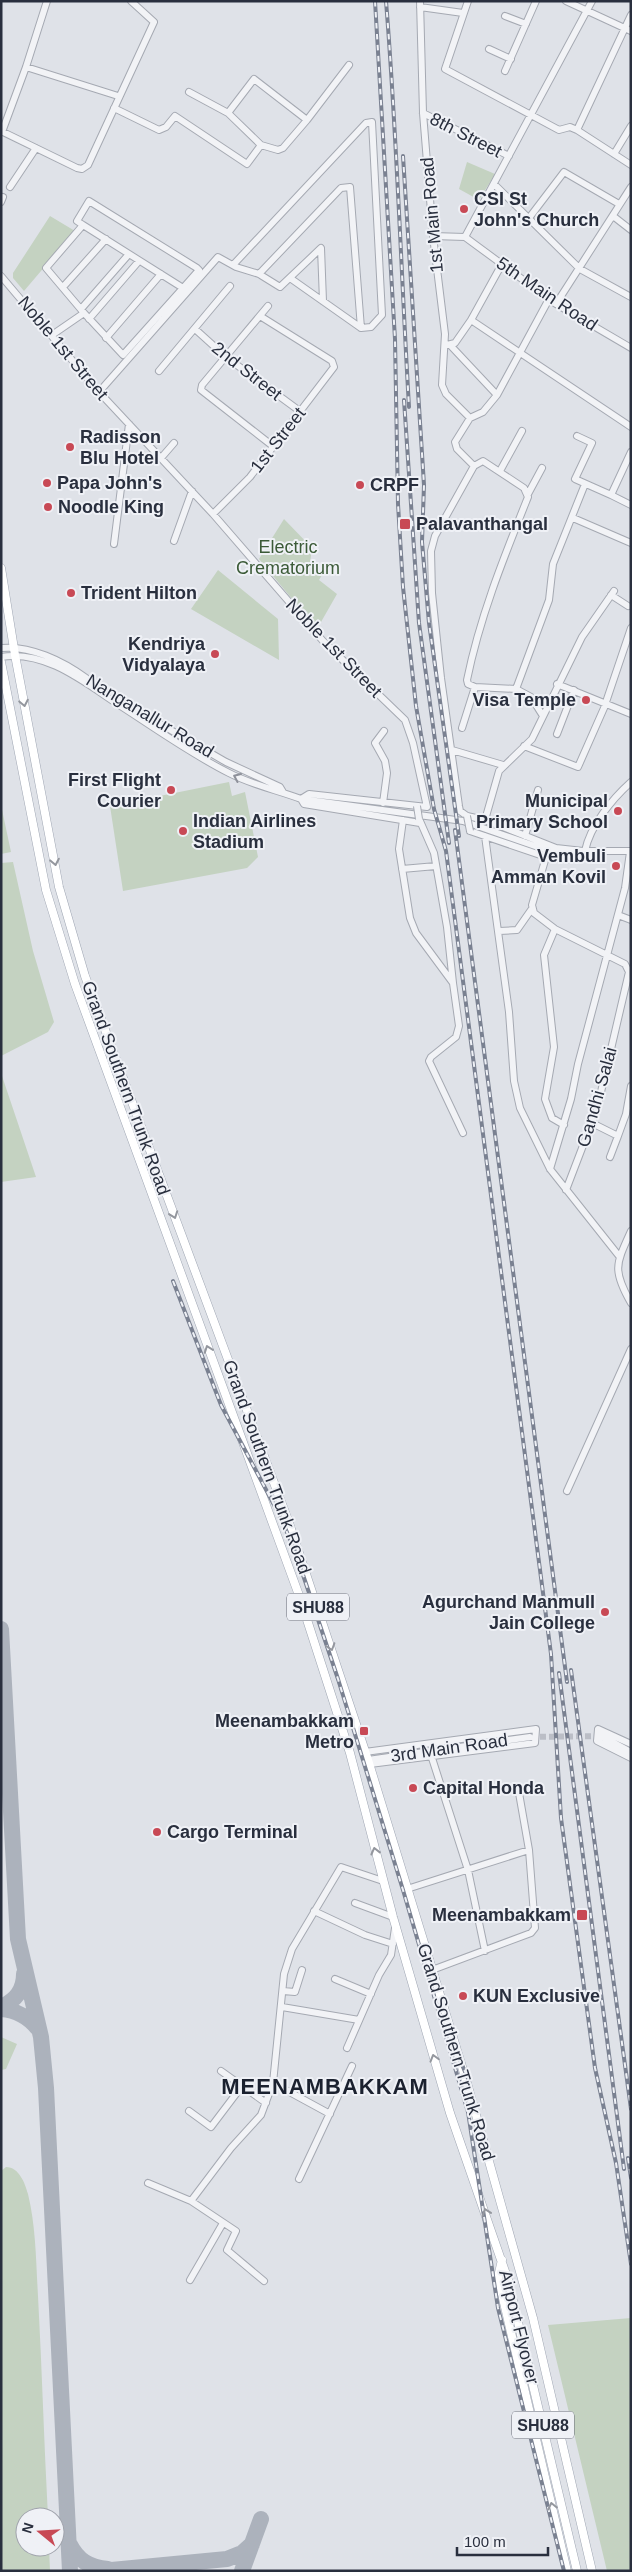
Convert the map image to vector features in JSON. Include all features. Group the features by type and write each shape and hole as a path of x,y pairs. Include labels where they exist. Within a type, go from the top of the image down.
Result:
{"main road":[{"name":"Grand Southern Trunk Road","path":"1,568 59,887 85,976 289,1524 368,1759 432,1970 533,2318 592,2571"},
{"name":"Grand Southern Trunk Road","path":"1,662 46,890 72,975 300,1598 350,1753 383,1881 450,2113 502,2258"},
{"name":"Airport Flyover","path":"502,2258 577,2571"},
{"path":"502,2258 498,2277 567,2571"}],"street":[{"path":"47,1 26,67 2,131 82,169 88,165 118,96 154,22 131,1"},
{"path":"468,1 462,13 445,69 559,130 570,127 577,130 631,166"},
{"path":"505,71 536,1"},
{"path":"566,1 628,30"},
{"path":"433,236 465,237 495,185 592,1"},
{"path":"420,4 462,13"},
{"name":"1st Main Road","path":"420,4 423,113 433,236 448,345 444,390 470,418"},
{"path":"577,130 628,30 631,15"},
{"path":"505,16 526,24"},
{"path":"489,49 511,59"},
{"path":"189,92 228,113 261,145 278,150 283,148 307,120 349,65"},
{"path":"26,67 118,96"},
{"path":"228,113 254,79 307,120"},
{"path":"114,108 159,130 166,128 175,116 247,164 261,145"},
{"path":"1,115 10,112"},
{"name":"8th Street","path":"423,113 509,156"},
{"path":"233,265 366,123 372,122 382,315 372,327 361,328 290,278"},
{"path":"614,154 631,126"},
{"path":"10,186 36,148"},
{"path":"529,218 564,172 619,204"},
{"path":"495,185 580,269 631,297"},
{"path":"258,274 341,188 350,187 361,328"},
{"path":"556,304 631,187"},
{"path":"83,225 46,268 123,355 194,276 198,268 89,201 77,221 183,288"},
{"path":"613,216 631,230"},
{"name":"5th Main Road","path":"465,237 556,304 631,348"},
{"path":"63,287 106,239"},
{"path":"99,392 216,258 220,257 233,265 258,274 280,287 321,248 323,301"},
{"path":"85,314 129,254"},
{"path":"52,335 85,314 140,261"},
{"path":"497,395 448,345 471,320 502,264"},
{"path":"106,338 161,274"},
{"name":"Noble 1st Street","path":"1,276 99,392 213,514 323,641 405,720 413,742 427,808 417,806"},
{"path":"159,371 230,286"},
{"path":"474,466 454,444 470,418 483,412 497,395 521,354 549,299"},
{"path":"268,306 202,385 202,393 274,447"},
{"name":"1st Street","path":"213,514 250,477 334,367 332,361 260,316"},
{"path":"471,320 631,427"},
{"name":"2nd Street","path":"195,329 226,357 300,412"},
{"path":"114,544 129,424"},
{"path":"500,470 522,431"},
{"path":"577,436 592,443 575,479 631,505"},
{"path":"160,458 174,443"},
{"path":"611,495 631,452"},
{"path":"528,494 500,470 482,461 474,466 435,536 431,551 432,594 438,650 452,750 452,770 460,811 467,816 485,820 556,848 584,851 631,852"},
{"path":"542,468 528,494 475,640 467,680 468,684 474,687 516,689 531,697 543,716"},
{"path":"516,689 549,600 553,564 585,484"},
{"path":"174,541 192,491"},
{"path":"573,518 631,543"},
{"path":"485,820 497,777 504,765 532,739 557,684 582,638 612,593 628,606"},
{"path":"524,746 578,766 605,704 631,628"},
{"path":"1,648 15,651"},
{"path":"1,657 15,651"},
{"name":"Nanganallur Road","path":"15,651 70,666 124,706 229,773 260,786 301,799 463,821 558,854 584,851"},
{"path":"557,684 631,714"},
{"path":"462,728 474,687"},
{"path":"557,734 574,690"},
{"path":"383,803 387,773 385,761 375,743 384,731"},
{"path":"452,750 504,765"},
{"path":"467,816 470,831 560,861 573,860 584,851 592,832 618,795 631,782"},
{"path":"525,836 538,790"},
{"path":"420,821 304,804 301,799 309,794 417,806 420,821 434,853 447,927 452,983 459,1026 458,1033 429,1061 463,1133"},
{"path":"403,820 400,848 413,927 452,983"},
{"path":"485,836 498,931 514,1081 527,1125 550,1168 619,1256"},
{"name":"Gandhi Salai","path":"550,1168 564,1124 580,1056 608,955 631,852"},
{"path":"498,931 516,930 531,910 546,857"},
{"path":"402,869 436,866"},
{"path":"531,910 536,917 555,929 608,955"},
{"path":"618,915 631,920"},
{"path":"555,929 544,955 554,1047 545,1098 552,1118 564,1124"},
{"name":"Gandhi Salai","path":"566,1190 592,1123 630,972 625,964 608,955"},
{"path":"610,1157 626,1114 631,1086"},
{"path":"592,1123 618,1136"},
{"path":"631,1230 619,1256 617,1276 631,1303"},
{"path":"566,1491 631,1349"},
{"path":"536,1729 535,1742 431,1756 368,1759 536,1729"},
{"path":"631,1744 598,1729 597,1741 631,1758"},
{"path":"601,1736 631,1752"},
{"name":"3rd Main Road","path":"368,1759 530,1737"},
{"path":"431,1756 468,1870 485,1951"},
{"path":"432,1970 531,1933 535,1928 529,1850 519,1793"},
{"path":"407,1889 529,1850"},
{"path":"191,2201 231,2148 261,2115 273,2083 284,1974 292,1949 314,1911 341,1867 383,1881"},
{"path":"355,1903 393,1917"},
{"path":"314,1911 365,1935 393,1944"},
{"path":"347,2048 391,1955 396,1927"},
{"path":"283,1991 295,1992 302,1970"},
{"path":"335,1979 371,1994"},
{"path":"282,2007 359,2020"},
{"path":"299,2179 352,2066"},
{"path":"221,2071 266,2103"},
{"path":"273,2083 330,2114"},
{"path":"189,2111 212,2127 242,2086"},
{"path":"148,2183 191,2201 236,2231 227,2250 264,2281"},
{"path":"190,2280 223,2223"}],"green space":[{"path":"467,162 495,174 479,200 459,189"},
{"path":"50,216 75,231 24,291 13,278 13,273"},
{"name":"Electric Crematorium","path":"284,519 312,548 310,563 322,575 319,580 337,594 317,629 259,559"},
{"path":"218,570 278,619 279,660 191,609"},
{"name":"Indian Airlines Stadium","path":"229,782 232,796 245,792 258,857 247,868 123,891 110,806"},
{"path":"1,805 11,852 1,854"},
{"path":"13,862 33,951 54,1022 48,1032 1,1056 1,863"},
{"path":"1,1073 36,1177 1,1182"},
{"path":"1,2037 17,2044 6,2069 1,2070"},
{"path":"6,2167 18,2173 23,2181 31,2206 36,2257 48,2507 15,2507 15,2557 49,2557 50,2571 1,2571 1,2171"},
{"path":"631,2318 631,2571 607,2571 548,2325"}],"taxiway":[{"path":"1,1629 18,1939 41,2037 46,2088 70,2571"},
{"path":"1,2007 15,1998 21,1990 24,1974"},
{"path":"1,2009 22,2015 39,2030"},
{"path":"242,2571 261,2519"},
{"path":"69,2543 80,2559 95,2567 108,2569"},
{"path":"101,2571 227,2559 242,2553 252,2544"}],"tunnel":[{"path":"531,1737 601,1736"}],"railway":[{"path":"375,1 395,339 398,504 403,587 416,706 434,809 446,851 551,1654 561,1818 595,2068 616,2163 631,2264"},
{"path":"386,1 409,407"},
{"path":"403,156 424,485 422,542 429,623 459,836"},
{"path":"404,400 419,623 449,843"},
{"path":"455,830 567,1682"},
{"path":"173,1281 221,1405 280,1516 295,1551 338,1679 403,1890 468,2112 498,2308 564,2571"},
{"path":"571,1670 631,2109"},
{"path":"559,1673 624,2169"},
{"path":"460,2060 469,2081"},
{"path":"628,2158 631,2178"}],"place":[{"name":"CSI St John's Church","path":"464,209"},
{"name":"Radisson Blu Hotel","path":"70,447"},
{"name":"Papa John's","path":"47,483"},
{"name":"CRPF","path":"360,485"},
{"name":"Noodle King","path":"48,507"},
{"name":"Palavanthangal","path":"405,524"},
{"name":"Trident Hilton","path":"71,593"},
{"name":"Kendriya Vidyalaya","path":"215,654"},
{"name":"Visa Temple","path":"586,700"},
{"name":"First Flight Courier","path":"171,790"},
{"name":"Municipal Primary School","path":"618,811"},
{"name":"Indian Airlines Stadium","path":"183,831"},
{"name":"Vembuli Amman Kovil","path":"616,866"},
{"name":"Agurchand Manmull Jain College","path":"605,1612"},
{"name":"Meenambakkam Metro","path":"364,1731"},
{"name":"Capital Honda","path":"413,1788"},
{"name":"Cargo Terminal","path":"157,1832"},
{"name":"Meenambakkam","path":"582,1915"},
{"name":"KUN Exclusive","path":"463,1996"}],"district":[{"name":"MEENAMBAKKAM","path":"325,2086"}]}
